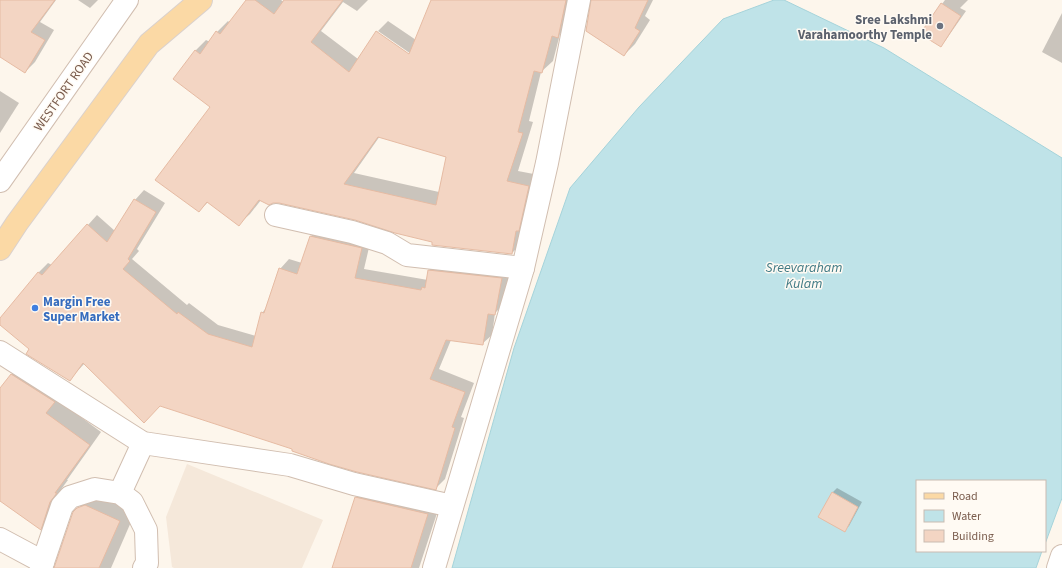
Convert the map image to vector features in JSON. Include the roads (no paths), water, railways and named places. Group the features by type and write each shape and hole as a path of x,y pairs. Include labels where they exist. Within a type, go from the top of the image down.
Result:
{"main road":[{"path":"0,249 17,223 148,44 201,0"}],"street":[{"name":"WESTFORT ROAD","path":"0,181 127,0"},
{"path":"434,568 523,268 547,163 579,0"},
{"path":"276,215 352,232 387,243 406,255 523,268"},
{"path":"0,352 144,442 290,465 354,484 452,506"},
{"path":"120,493 144,442"},
{"path":"0,539 42,565 62,506 70,497 95,489 120,493 132,502 146,530 147,563 144,568"},
{"path":"1058,568 1062,556"}],"water":[{"name":"Sreevaraham Kulam","path":"774,0 784,0 884,48 1062,158 1062,498 1046,541 1046,480 916,480 916,552 1042,552 1036,568 452,568 514,348 570,188 639,107 723,19"}],"place":[{"name":"Sree Lakshmi Varahamoorthy Temple","path":"940,26"},
{"name":"Margin Free Super Market","path":"35,308"}]}
